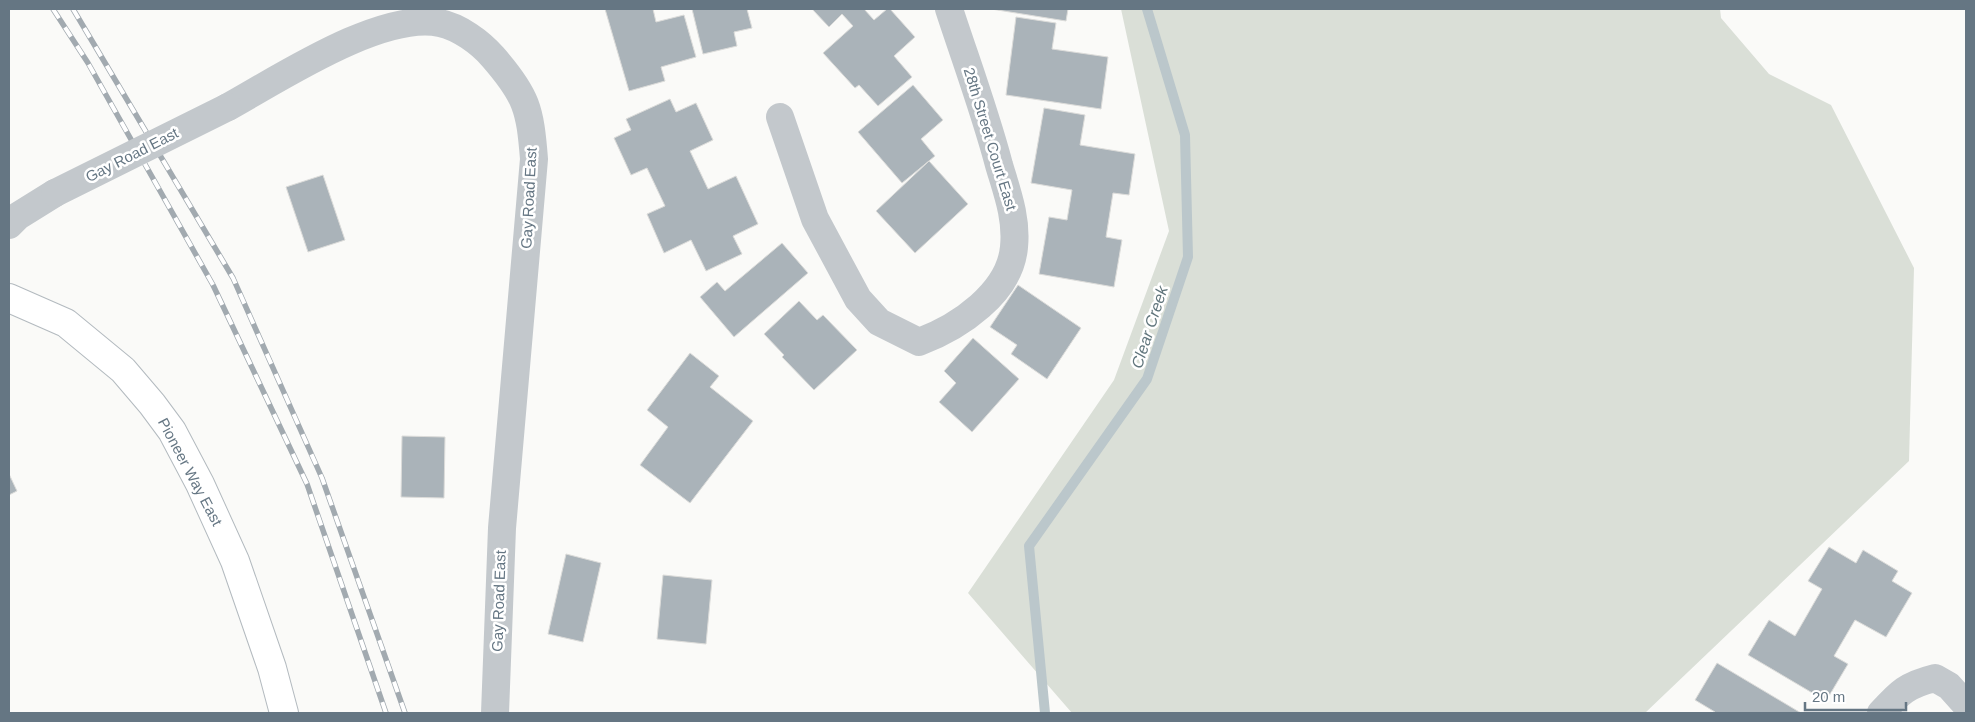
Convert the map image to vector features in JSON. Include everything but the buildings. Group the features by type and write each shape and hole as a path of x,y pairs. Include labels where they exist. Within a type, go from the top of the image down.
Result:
{"main road":[{"name":"Pioneer Way East","path":"9,298 66,323 123,370 172,431 200,484 235,561 272,668 284,713"}],"street":[{"name":"28th Street Court East","path":"780,117 815,219 858,299 878,322 919,342 939,335 981,305 996,288 1008,270 1014,248 1014,218 992,140 949,9"},
{"name":"Gay Road East","path":"9,225 18,216 55,193 228,107 342,44 381,30 421,22 439,22 471,38 489,53 512,78 524,99 531,122 534,159 502,528 495,713"},
{"path":"1881,713 1900,692 1917,682 1935,678 1949,686 1966,705"}],"shaded area":[{"path":"1121,9 1720,9 1721,18 1769,74 1831,105 1914,268 1909,461 1645,713 1072,713 968,593 1114,380 1169,231"}],"waterway":[{"name":"Clear Creek","path":"1045,713 1029,546 1147,379 1188,257 1185,135 1147,9"}],"railway":[{"path":"53,9 88,63 213,285 307,484 386,713"},
{"path":"73,9 233,278 322,478 405,713"}]}
